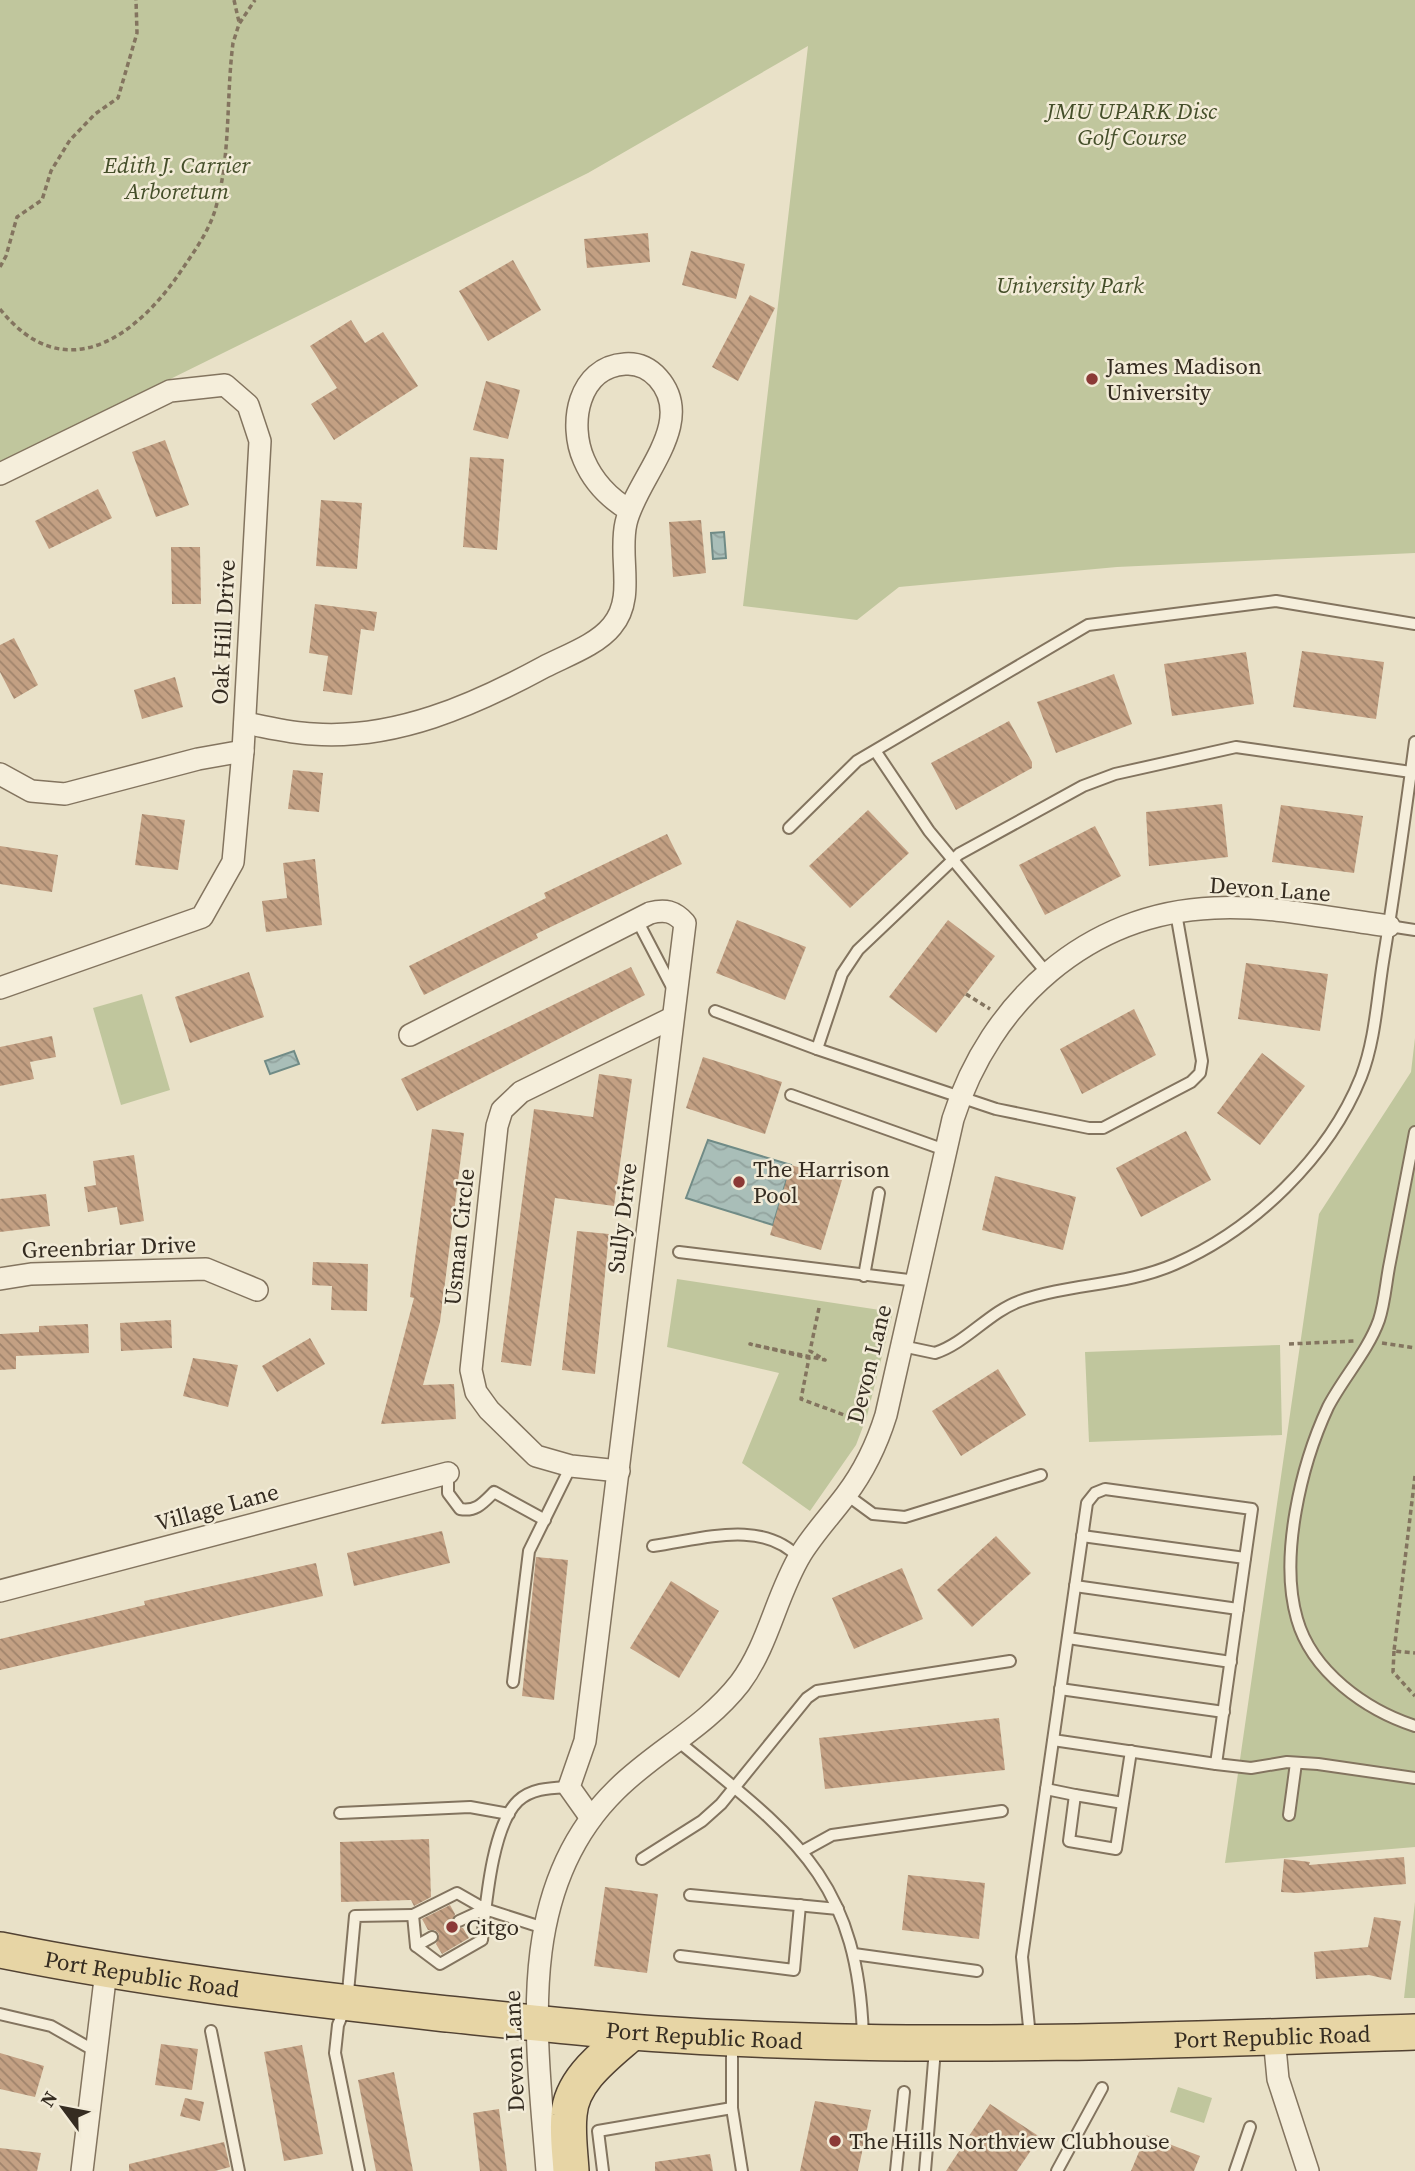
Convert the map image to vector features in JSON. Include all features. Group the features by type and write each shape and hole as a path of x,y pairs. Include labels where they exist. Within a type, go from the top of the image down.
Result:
{"main road":[{"name":"Port Republic Road","path":"0,1951 106,1971 347,2003 631,2033 732,2039 1031,2043 1415,2032"},
{"path":"570,2171 568,2113 574,2094 586,2076 631,2033"}],"street":[{"path":"245,723 325,734 362,732 421,720 480,700 606,633 621,613 625,595 624,530 629,510 669,433 672,411 667,392 656,377 641,366 624,364 604,370 589,382 581,398 577,428 583,457 596,480 611,498 629,510"},
{"name":"Oak Hill Drive","path":"0,474 170,391 225,385 248,405 261,441 245,723 233,862 202,917 0,988"},
{"path":"0,774 31,791 65,793 198,759 243,751"},
{"name":"Devon Lane","path":"547,2171 536,2023 544,1928 564,1863 591,1818 632,1775 714,1713 744,1678 761,1649 799,1558 846,1495 882,1429 945,1150 960,1097 974,1063 1003,1018 1046,972 1101,937 1135,923 1175,913 1238,908 1389,926"},
{"name":"Sully Drive","path":"410,1035 663,909 678,915 685,923 585,1741 569,1787"},
{"name":"Usman Circle","path":"619,1471 571,1466 536,1456 489,1410 475,1392 471,1370 498,1126 502,1110 521,1092 672,1018"},
{"name":"Greenbriar Drive","path":"0,1279 32,1274 206,1269 257,1290"},
{"name":"Village Lane","path":"0,1591 448,1473"},
{"path":"569,1787 591,1818"},
{"path":"82,2171 106,1971"},
{"path":"1274,2037 1278,2079 1308,2171"}],"lane":[{"path":"789,828 846,770 1088,625 1276,601 1415,624"},
{"path":"902,1346 935,1353 1018,1301 1149,1275 1197,1254 1258,1214 1305,1164 1359,1081 1370,1050 1399,873 1415,742"},
{"path":"817,1049 842,974 853,956 952,860 987,836 1097,780 1231,748 1257,748 1411,772"},
{"path":"876,752 952,860 1046,972"},
{"path":"715,1011 817,1049 996,1109 1098,1129 1191,1082 1200,1073 1202,1060 1175,913"},
{"path":"637,920 676,992"},
{"path":"1389,926 1415,930"},
{"path":"791,1095 945,1150"},
{"path":"1415,1132 1379,1321 1329,1407 1309,1455 1296,1510 1290,1569 1297,1620 1321,1665 1358,1699 1415,1726"},
{"path":"864,1276 879,1192"},
{"path":"679,1252 864,1276 917,1280"},
{"path":"513,1682 529,1550 571,1466"},
{"path":"448,1473 448,1493 460,1509 469,1511 478,1508 494,1493 545,1520"},
{"path":"846,1495 873,1514 905,1517 1041,1475"},
{"path":"1031,2043 1021,1957 1087,1503 1095,1493 1105,1489 1127,1491 1252,1509 1216,1764"},
{"path":"653,1546 754,1535 776,1540 799,1558"},
{"path":"1082,1536 1245,1558"},
{"path":"1075,1586 1238,1609"},
{"path":"1068,1638 1231,1662"},
{"path":"642,1859 702,1821 735,1788 807,1698 817,1690 1010,1661"},
{"path":"1060,1689 1224,1712"},
{"path":"1053,1740 1251,1768 1296,1763 1415,1778"},
{"path":"679,1742 771,1817 803,1851 838,1909 854,1954 861,1995 863,2042"},
{"path":"1075,1795 1069,1841 1116,1849 1132,1751"},
{"path":"1289,1815 1296,1763"},
{"path":"413,1915 416,1946 440,1964 482,1940 485,1909 503,1823 518,1801 538,1789 569,1787"},
{"path":"1046,1789 1123,1802"},
{"path":"340,1812 470,1807 509,1814"},
{"path":"803,1851 832,1835 1002,1811"},
{"path":"359,2171 335,2053 338,2025 347,2003 355,1916 413,1915 457,1893 485,1909 544,1928"},
{"path":"690,1895 838,1909"},
{"path":"680,1956 793,1970 800,1905"},
{"path":"459,1921 485,1909"},
{"path":"416,1946 432,1937"},
{"path":"854,1954 977,1971"},
{"path":"0,2014 61,2029 95,2051"},
{"path":"211,2031 239,2171"},
{"path":"732,2039 732,2108 742,2171"},
{"path":"925,2171 936,2043"},
{"path":"1057,2171 1102,2088"},
{"path":"896,2171 905,2092"},
{"path":"603,2171 598,2131 732,2108"},
{"path":"1236,2171 1250,2127"}],"path":[{"path":"0,267 6,256 17,217 42,200 51,172 70,140 95,114 118,98 137,33 136,0"},
{"path":"234,0 239,24"},
{"path":"0,309 16,328 34,339 54,346 80,349 112,340 153,309 188,261 216,209 224,164 230,64 239,24 255,0"},
{"path":"966,994 1003,1018"},
{"path":"819,1308 810,1351 825,1360 750,1344 809,1358 801,1399 882,1429"},
{"path":"1415,1476 1393,1672 1415,1696"},
{"path":"1394,1651 1415,1653"}],"green space":[{"name":"University Park","path":"0,0 1415,0 1415,553 1117,567 899,587 857,620 743,606 808,46 588,173 0,463"},
{"path":"142,994 170,1090 121,1105 93,1008"},
{"path":"1415,1038 1415,1847 1225,1863 1319,1214 1411,1072"},
{"path":"677,1279 893,1312 867,1416 856,1445 810,1511 742,1463 779,1373 667,1347"},
{"path":"1280,1345 1282,1435 1089,1442 1085,1352"},
{"path":"1415,1902 1415,1998 1404,1998"},
{"path":"1178,2087 1212,2098 1204,2123 1170,2112"}],"water":[{"path":"724,532 726,558 713,559 711,533"},
{"path":"294,1051 299,1064 270,1074 265,1061"},
{"name":"The Harrison Pool","path":"708,1140 791,1165 773,1225 686,1198"}],"building":[{"path":"648,233 650,262 587,268 584,239"},
{"path":"691,251 745,264 736,299 682,285"},
{"path":"513,260 541,310 488,341 459,291"},
{"path":"750,295 775,308 738,381 712,367"},
{"path":"351,320 365,343 383,332 418,386 334,440 311,404 337,388 310,346"},
{"path":"486,381 520,390 508,439 473,430"},
{"path":"165,440 189,505 156,517 132,452"},
{"path":"470,457 504,459 497,550 463,547"},
{"path":"98,489 112,518 49,549 35,521"},
{"path":"321,500 362,503 357,569 316,566"},
{"path":"701,520 706,573 673,577 669,522"},
{"path":"171,547 200,547 201,604 172,604"},
{"path":"315,604 377,612 374,631 361,629 352,695 323,691 328,656 309,653"},
{"path":"14,638 38,685 14,699 0,672 0,645"},
{"path":"1302,651 1384,662 1376,719 1293,707"},
{"path":"1246,652 1254,704 1172,716 1164,664"},
{"path":"1114,674 1132,724 1056,753 1037,702"},
{"path":"175,677 183,707 142,719 134,690"},
{"path":"1009,721 1032,762 1032,768 956,810 931,763"},
{"path":"293,770 323,773 319,812 288,809"},
{"path":"1222,804 1228,857 1149,866 1146,812"},
{"path":"1281,805 1363,816 1354,873 1272,862"},
{"path":"868,810 909,853 850,908 809,866"},
{"path":"142,814 185,820 178,870 135,865"},
{"path":"1095,826 1121,876 1045,915 1019,865"},
{"path":"667,834 682,864 536,934 538,938 424,995 409,966 546,898 544,893"},
{"path":"0,846 58,855 52,892 0,884"},
{"path":"315,859 322,925 266,932 262,901 287,898 283,863"},
{"path":"737,920 806,947 785,1000 716,973"},
{"path":"948,920 995,956 936,1033 889,997"},
{"path":"1246,963 1328,974 1320,1031 1238,1019"},
{"path":"631,967 645,995 417,1111 401,1079"},
{"path":"249,972 264,1017 190,1043 175,997"},
{"path":"1134,1009 1156,1055 1082,1094 1060,1049"},
{"path":"52,1036 56,1057 30,1062 34,1079 0,1086 0,1047"},
{"path":"1262,1053 1305,1086 1260,1145 1217,1113"},
{"path":"703,1057 782,1082 765,1134 686,1108"},
{"path":"599,1074 632,1079 614,1206 555,1198 531,1366 501,1362 534,1109 593,1117"},
{"path":"432,1129 464,1133 440,1322 423,1385 454,1384 456,1419 381,1424 414,1298 410,1297"},
{"path":"1186,1131 1211,1180 1141,1217 1116,1168"},
{"path":"134,1155 144,1221 120,1225 117,1207 88,1212 84,1187 96,1185 93,1161"},
{"path":"791,1165 842,1180 821,1250 770,1235"},
{"path":"995,1176 1076,1197 1063,1250 982,1230"},
{"path":"46,1194 50,1226 0,1232 0,1199"},
{"path":"577,1231 609,1234 595,1374 562,1370"},
{"path":"313,1262 368,1264 367,1311 331,1310 332,1286 312,1285"},
{"path":"171,1320 172,1348 121,1351 120,1323"},
{"path":"88,1324 89,1353 16,1356 16,1369 0,1370 0,1334 39,1332 39,1326"},
{"path":"310,1338 325,1364 277,1392 262,1366"},
{"path":"193,1358 238,1365 228,1407 183,1396"},
{"path":"998,1369 1026,1415 961,1456 932,1411"},
{"path":"442,1531 450,1563 354,1586 347,1553"},
{"path":"996,1536 1031,1573 972,1627 937,1590"},
{"path":"536,1557 568,1560 554,1700 522,1696"},
{"path":"316,1563 323,1596 0,1670 0,1639 145,1605 144,1601"},
{"path":"902,1568 923,1619 854,1649 832,1598"},
{"path":"671,1581 719,1611 679,1678 630,1648"},
{"path":"999,1718 1005,1770 825,1789 819,1738"},
{"path":"429,1839 431,1897 414,1906 411,1900 341,1902 340,1842"},
{"path":"1404,1857 1406,1884 1281,1892 1284,1859 1310,1862 1309,1865"},
{"path":"908,1875 985,1883 979,1939 902,1930"},
{"path":"605,1887 658,1894 647,1973 594,1966"},
{"path":"450,1905 455,1914 452,1925 463,1928 469,1938 442,1954 436,1944 439,1934 435,1930 428,1930 422,1919"},
{"path":"1374,1917 1401,1921 1391,1980 1369,1975 1316,1979 1314,1952 1368,1947"},
{"path":"161,2044 198,2049 192,2090 155,2085"},
{"path":"302,2045 323,2154 284,2161 264,2052"},
{"path":"0,2053 44,2066 35,2097 0,2089"},
{"path":"394,2072 413,2171 376,2171 358,2080"},
{"path":"185,2098 204,2102 200,2121 180,2116"},
{"name":"The Hills Northview Clubhouse","path":"815,2101 871,2110 858,2171 800,2171"},
{"path":"990,2104 1040,2137 1017,2171 946,2171"},
{"path":"499,2109 507,2171 480,2171 473,2113"},
{"path":"1146,2135 1200,2156 1194,2171 1131,2171"},
{"path":"224,2142 230,2167 215,2171 129,2171 129,2164"},
{"path":"0,2148 41,2153 37,2171 0,2171"},
{"path":"710,2154 713,2171 655,2171 655,2162"}],"place":[{"name":"James Madison University","path":"1092,379"},
{"name":"The Harrison Pool","path":"739,1182"},
{"name":"Citgo","path":"452,1927"},
{"name":"The Hills Northview Clubhouse","path":"835,2141"}],"park label":[{"name":"JMU UPARK Disc Golf Course","path":"1132,124"},
{"name":"Edith J. Carrier Arboretum","path":"177,178"}]}
